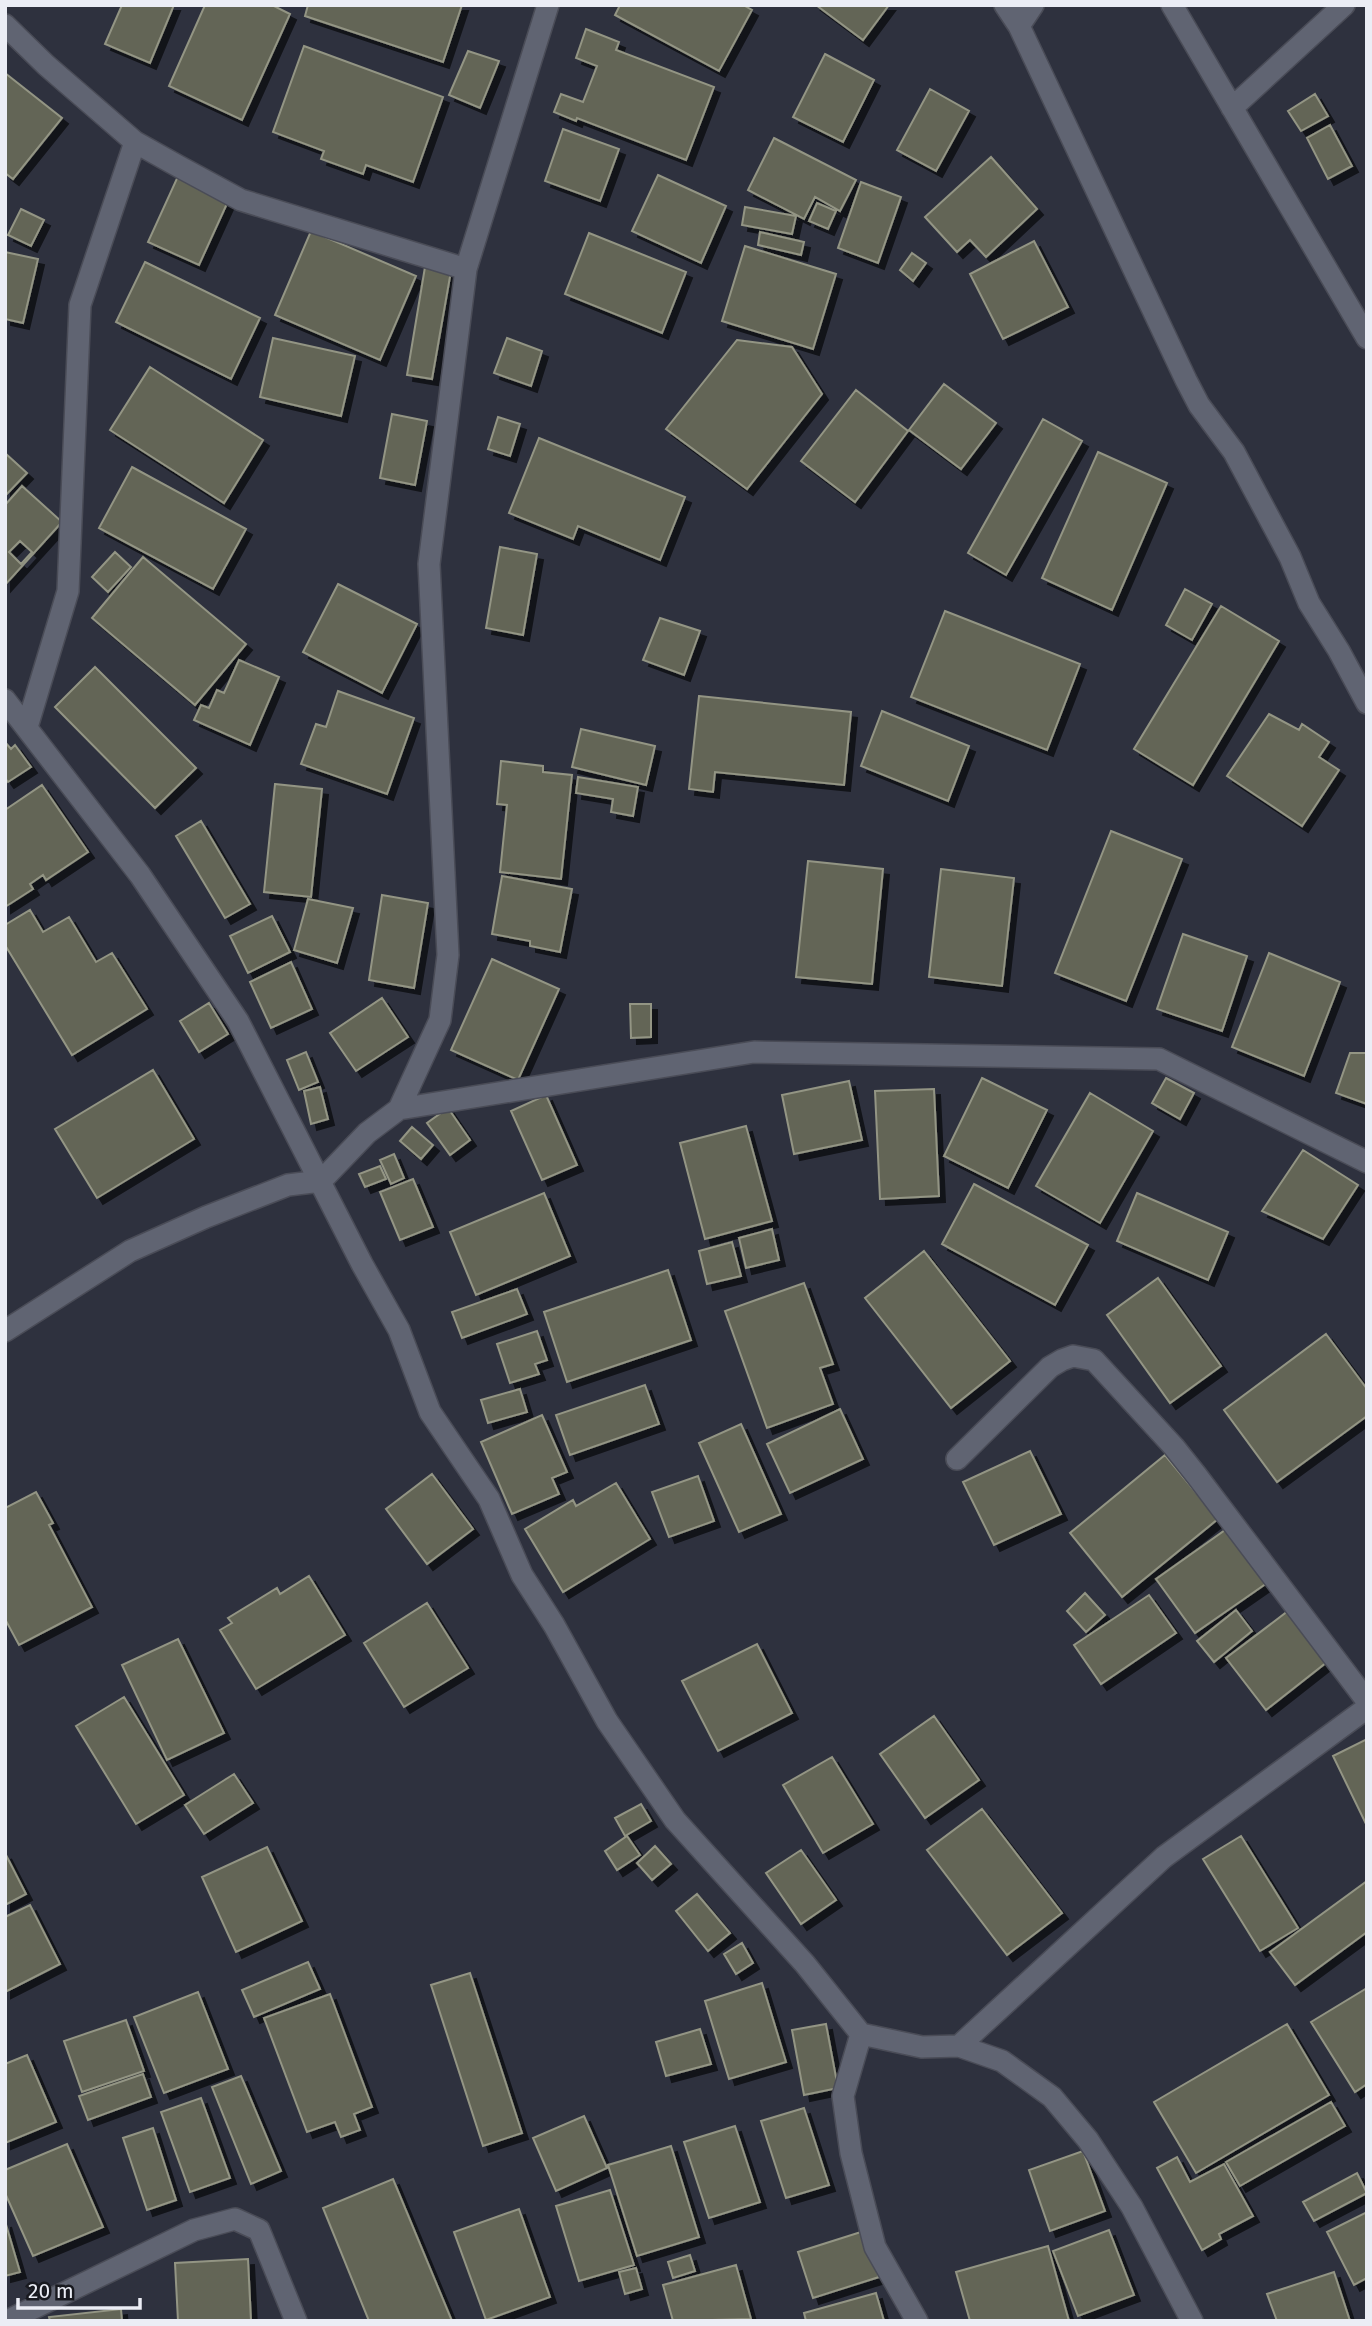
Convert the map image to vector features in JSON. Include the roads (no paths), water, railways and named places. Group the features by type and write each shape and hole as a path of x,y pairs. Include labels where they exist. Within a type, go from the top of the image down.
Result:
{"street":[{"path":"399,1109 440,1020 448,955 429,564 466,270 548,5"},
{"path":"1005,5 1019,26 1186,380 1199,405 1234,452 1290,557 1309,603 1367,703"},
{"path":"1019,26 1033,5"},
{"path":"1172,5 1367,338"},
{"path":"1232,108 1344,5"},
{"path":"5,25 46,65 135,142 241,200 466,270"},
{"path":"27,727 68,591 80,305 135,142"},
{"path":"5,700 140,875 238,1021 362,1264 400,1330 430,1412 489,1499 522,1575 554,1625 607,1721 675,1820 805,1964 861,2034 922,2047 959,2046 1002,2061 1052,2097 1088,2140 1132,2207 1192,2321"},
{"path":"5,1331 130,1251 288,1185 321,1181 367,1133 399,1109 754,1052 1159,1059 1367,1162"},
{"path":"957,1459 1050,1367 1073,1356 1094,1360 1198,1476 1367,1701"},
{"path":"959,2046 1164,1857 1367,1708"},
{"path":"861,2034 843,2096 851,2153 875,2247 917,2321"},
{"path":"6,2321 194,2230 234,2220 259,2230 296,2321"}]}
